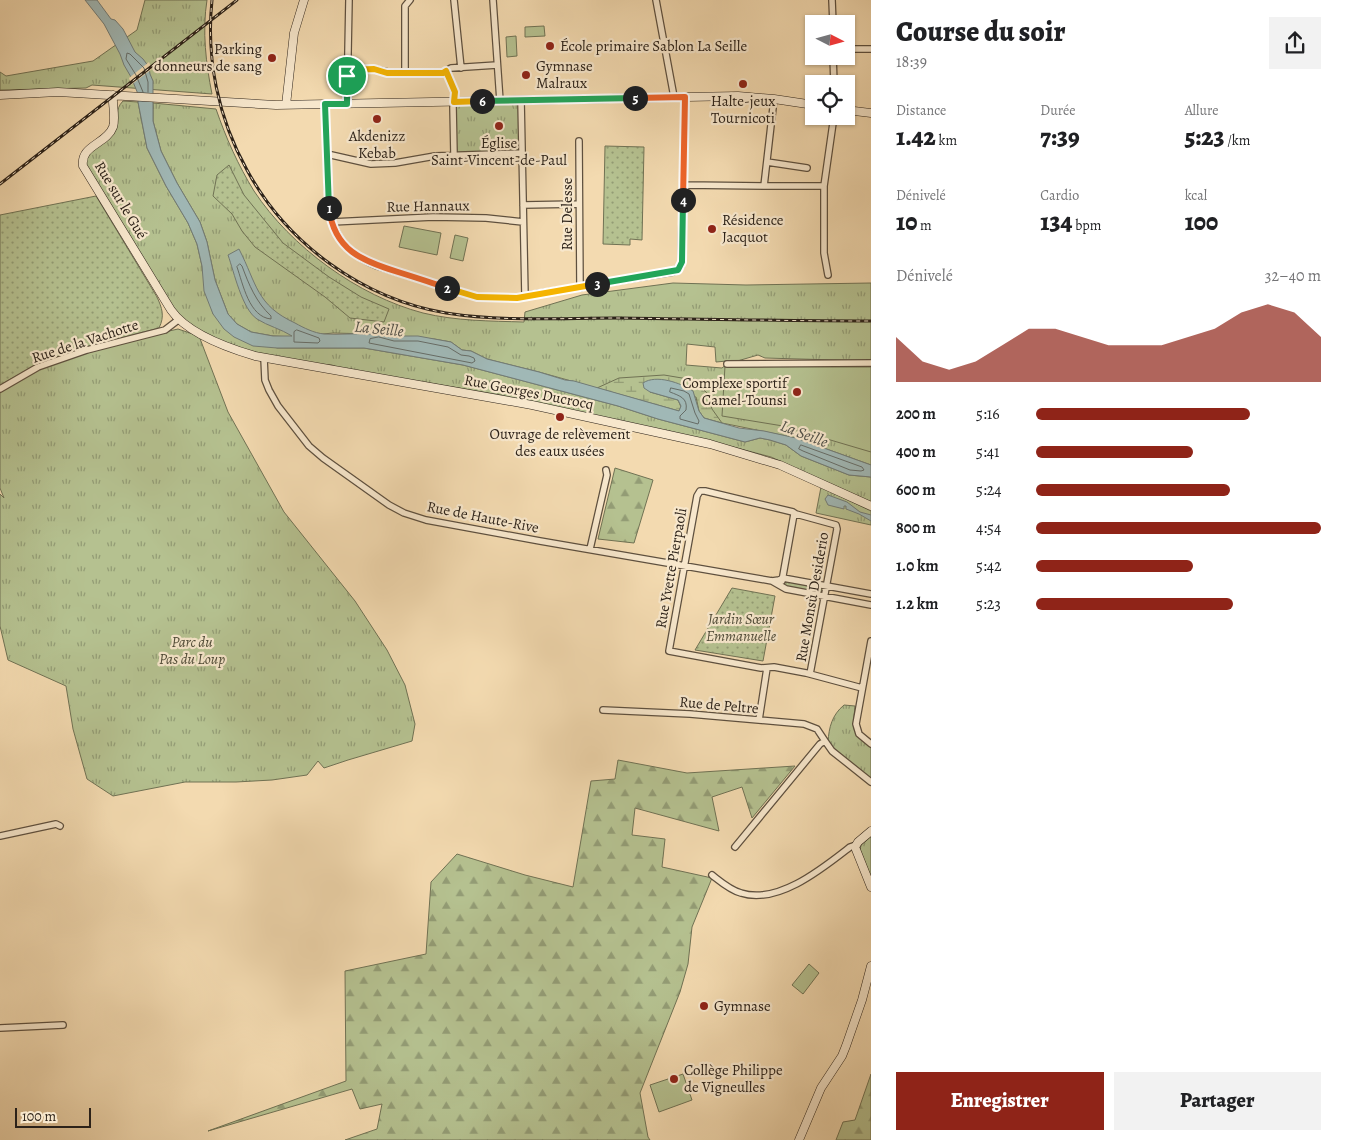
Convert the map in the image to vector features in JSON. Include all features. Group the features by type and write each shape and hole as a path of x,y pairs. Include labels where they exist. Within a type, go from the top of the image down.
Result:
{"street":[{"path":"286,105 294,33 304,0"},
{"path":"347,104 349,0"},
{"path":"405,73 405,6 410,0"},
{"path":"454,0 461,68"},
{"path":"493,0 500,101"},
{"path":"656,0 674,97"},
{"path":"832,0 833,15"},
{"path":"855,49 871,48"},
{"path":"347,70 374,69 387,73 443,73 451,68 497,66"},
{"path":"446,71 455,92 453,105 454,155"},
{"path":"0,95 48,92 286,105 745,96 805,104"},
{"name":"Rue sur le Gué","path":"113,95 114,120 112,129 106,137 86,152 82,160 83,166 178,320"},
{"path":"325,104 328,200 332,222 337,234 349,250 365,261 377,266 477,297 525,296 678,270 682,262 685,97"},
{"path":"764,186 774,99"},
{"path":"521,100 525,296"},
{"path":"855,111 871,113"},
{"path":"828,275 824,253 824,186 833,125"},
{"name":"Rue Delesse","path":"579,141 580,288"},
{"path":"327,154 371,164 454,155 522,153"},
{"path":"767,162 807,168"},
{"path":"684,185 824,186"},
{"path":"523,204 579,204"},
{"name":"Rue Hannaux","path":"332,222 433,217 486,218 523,222"},
{"name":"Rue Georges Ducrocq","path":"178,320 217,341 247,354 264,358 520,402 710,444 780,464 871,506"},
{"name":"Rue de la Vachotte","path":"0,389 38,367 88,350 166,330 178,320"},
{"name":"Rue de Haute-Rive","path":"264,358 265,380 269,390 278,406 304,441 317,454 397,509 426,520 772,581 783,578 871,594"},
{"path":"727,364 871,363"},
{"path":"590,549 607,475 606,470"},
{"name":"Rue Yvette Pierpaoli","path":"767,668 669,651 697,496 700,491 793,512 794,514"},
{"path":"781,587 794,514"},
{"name":"Rue Monsù Desiderio","path":"794,514 836,525 837,529 810,674"},
{"name":"Rue de Haute-Rive","path":"772,581 781,587 871,605"},
{"path":"871,641 857,718 857,730 871,744"},
{"path":"759,720 767,668 774,667 810,674 862,688"},
{"name":"Rue de Peltre","path":"602,710 690,714 813,726 832,751 871,782"},
{"path":"735,847 820,744 825,741"},
{"path":"0,836 56,824 60,826"},
{"path":"712,875 740,893 756,896 777,892 815,873 850,847 856,845 871,831"},
{"path":"856,845 856,851 871,887"},
{"path":"799,1140 821,1088 842,1056 862,1000 871,966"},
{"path":"0,1028 64,1025"}],"green space":[{"path":"145,0 207,0 205,47 212,94 92,85 86,88 0,90 0,72 6,76 93,61 137,30"},
{"path":"544,26 545,36 525,37 525,27"},
{"path":"516,36 517,56 507,57 506,37"},
{"path":"521,100 522,153 454,155 454,102"},
{"path":"123,101 138,102 147,148 166,186 188,223 197,244 213,314 277,348 364,348 463,365 745,442 760,438 770,440 786,445 801,456 849,475 871,477 871,502 771,457 737,448 500,395 262,354 230,345 200,332 174,312 86,168 88,154 115,127 119,107"},
{"path":"153,103 216,109 233,151 248,181 269,212 287,231 328,267 351,282 374,295 423,313 460,319 524,322 525,312 582,295 673,283 746,285 871,283 871,361 765,358 758,355 727,364 812,422 871,448 871,465 796,438 722,423 487,359 471,351 462,350 451,342 394,336 378,331 371,334 333,333 293,337 251,332 237,324 228,314 215,280 207,242 200,222 161,151 153,121","holes":["687,344 715,347 716,362 727,361 727,364 722,368 686,365"]},
{"path":"605,146 644,147 642,240 630,239 630,245 603,244"},
{"path":"229,165 244,195 283,243 329,277 361,297 389,309 384,322 350,318 325,297 255,247 242,231 232,214 213,196 217,175"},
{"path":"96,196 157,297 162,312 159,328 74,350 25,371 0,385 0,215"},
{"path":"404,226 441,233 437,255 399,247"},
{"path":"455,235 468,238 463,261 450,258"},
{"name":"Parc du Pas du Loup","path":"178,329 199,336 228,412 284,512 355,601 387,650 405,685 415,724 412,741 324,768 318,761 307,775 272,780 185,782 113,796 87,779 73,729 66,686 8,660 0,626 0,494 4,498 0,488 0,392 37,370 60,361"},
{"name":"Complexe sportif Camel-Tounsi","path":"725,366 871,367 871,452 783,426 722,416"},
{"path":"664,375 688,379 700,386 707,393 712,409 722,423 704,418 699,411 696,397 650,392 678,400 681,407 679,411 597,388 619,378"},
{"path":"615,468 653,480 634,543 598,539"},
{"path":"821,487 871,511 871,525 816,513"},
{"path":"785,581 822,587 821,593 785,587"},
{"name":"Jardin Sœur Emmanuelle","path":"732,588 775,596 763,661 695,650"},
{"path":"844,705 855,706 854,730 859,738 871,747 871,779 832,749 828,742 832,722"},
{"path":"618,760 687,773 795,766 752,818 742,787 712,797 719,831 635,808 632,835 665,839 662,867 712,878 692,927 688,964 680,992 640,1093 650,1140 345,1140 377,1129 382,1104 360,1109 352,1089 208,1131 346,1081 345,971 426,954 431,882 457,854 525,875 573,887 591,781 615,779"},
{"path":"871,836 871,877 860,850 861,845"},
{"path":"809,964 819,973 803,994 792,985"},
{"path":"683,1074 692,1100 659,1112 650,1085"},
{"path":"871,1074 871,1140 836,1140 843,1122 855,1120"}],"water":[{"path":"85,0 97,0 111,19 115,20 123,29 135,52 149,67 153,81 153,121 161,151 200,222 207,242 215,280 228,314 237,324 251,332 273,336 292,336 257,319 247,307 239,290 228,255 239,249 254,283 272,309 302,327 313,331 324,334 371,334 378,331 394,336 418,336 451,342 462,350 471,351 487,359 574,381 679,411 681,406 678,400 650,392 644,388 643,383 648,380 661,379 682,385 693,391 699,411 704,418 739,428 796,438 871,465 871,477 849,475 801,456 786,445 770,440 760,438 745,442 463,365 364,348 277,348 253,346 234,337 224,329 213,314 204,291 202,266 197,244 188,223 166,186 147,148 138,94 131,77 104,24"},
{"path":"828,495 847,502 860,512 871,515 871,521 846,509 846,506 844,506 844,509 828,505 825,499"}],"pier":[{"path":"149,62 152,69 131,85 129,78"}],"railway":[{"path":"212,0 211,44 216,88 228,130 247,170 283,222 330,264 357,281 415,306 446,313 488,318 871,321"},
{"path":"0,184 237,0"}],"place":[{"name":"École primaire Sablon La Seille","path":"550,46"},
{"name":"Parking donneurs de sang","path":"272,58"},
{"name":"Gymnase Malraux","path":"526,75"},
{"name":"Halte-jeux Tournicoti","path":"743,84"},
{"name":"Akdenizz Kebab","path":"377,119"},
{"name":"Église Saint-Vincent-de-Paul","path":"499,126"},
{"name":"Résidence Jacquot","path":"712,229"},
{"name":"Complexe sportif Camel-Tounsi","path":"797,392"},
{"name":"Ouvrage de relèvement des eaux usées","path":"560,417"},
{"name":"Gymnase","path":"704,1006"},
{"name":"Collège Philippe de Vigneulles","path":"674,1079"}],"route":[{"path":"374,69 387,73 443,73 446,71 455,92 454,102 685,97 681,266 673,272 580,288 517,298 492,298 477,297 365,261 349,250 337,234 330,215 328,200 325,104 347,104 347,76 347,70 374,69"}],"water label":[{"name":"La Seille","path":"379,329"},
{"name":"La Seille","path":"804,434"}]}
